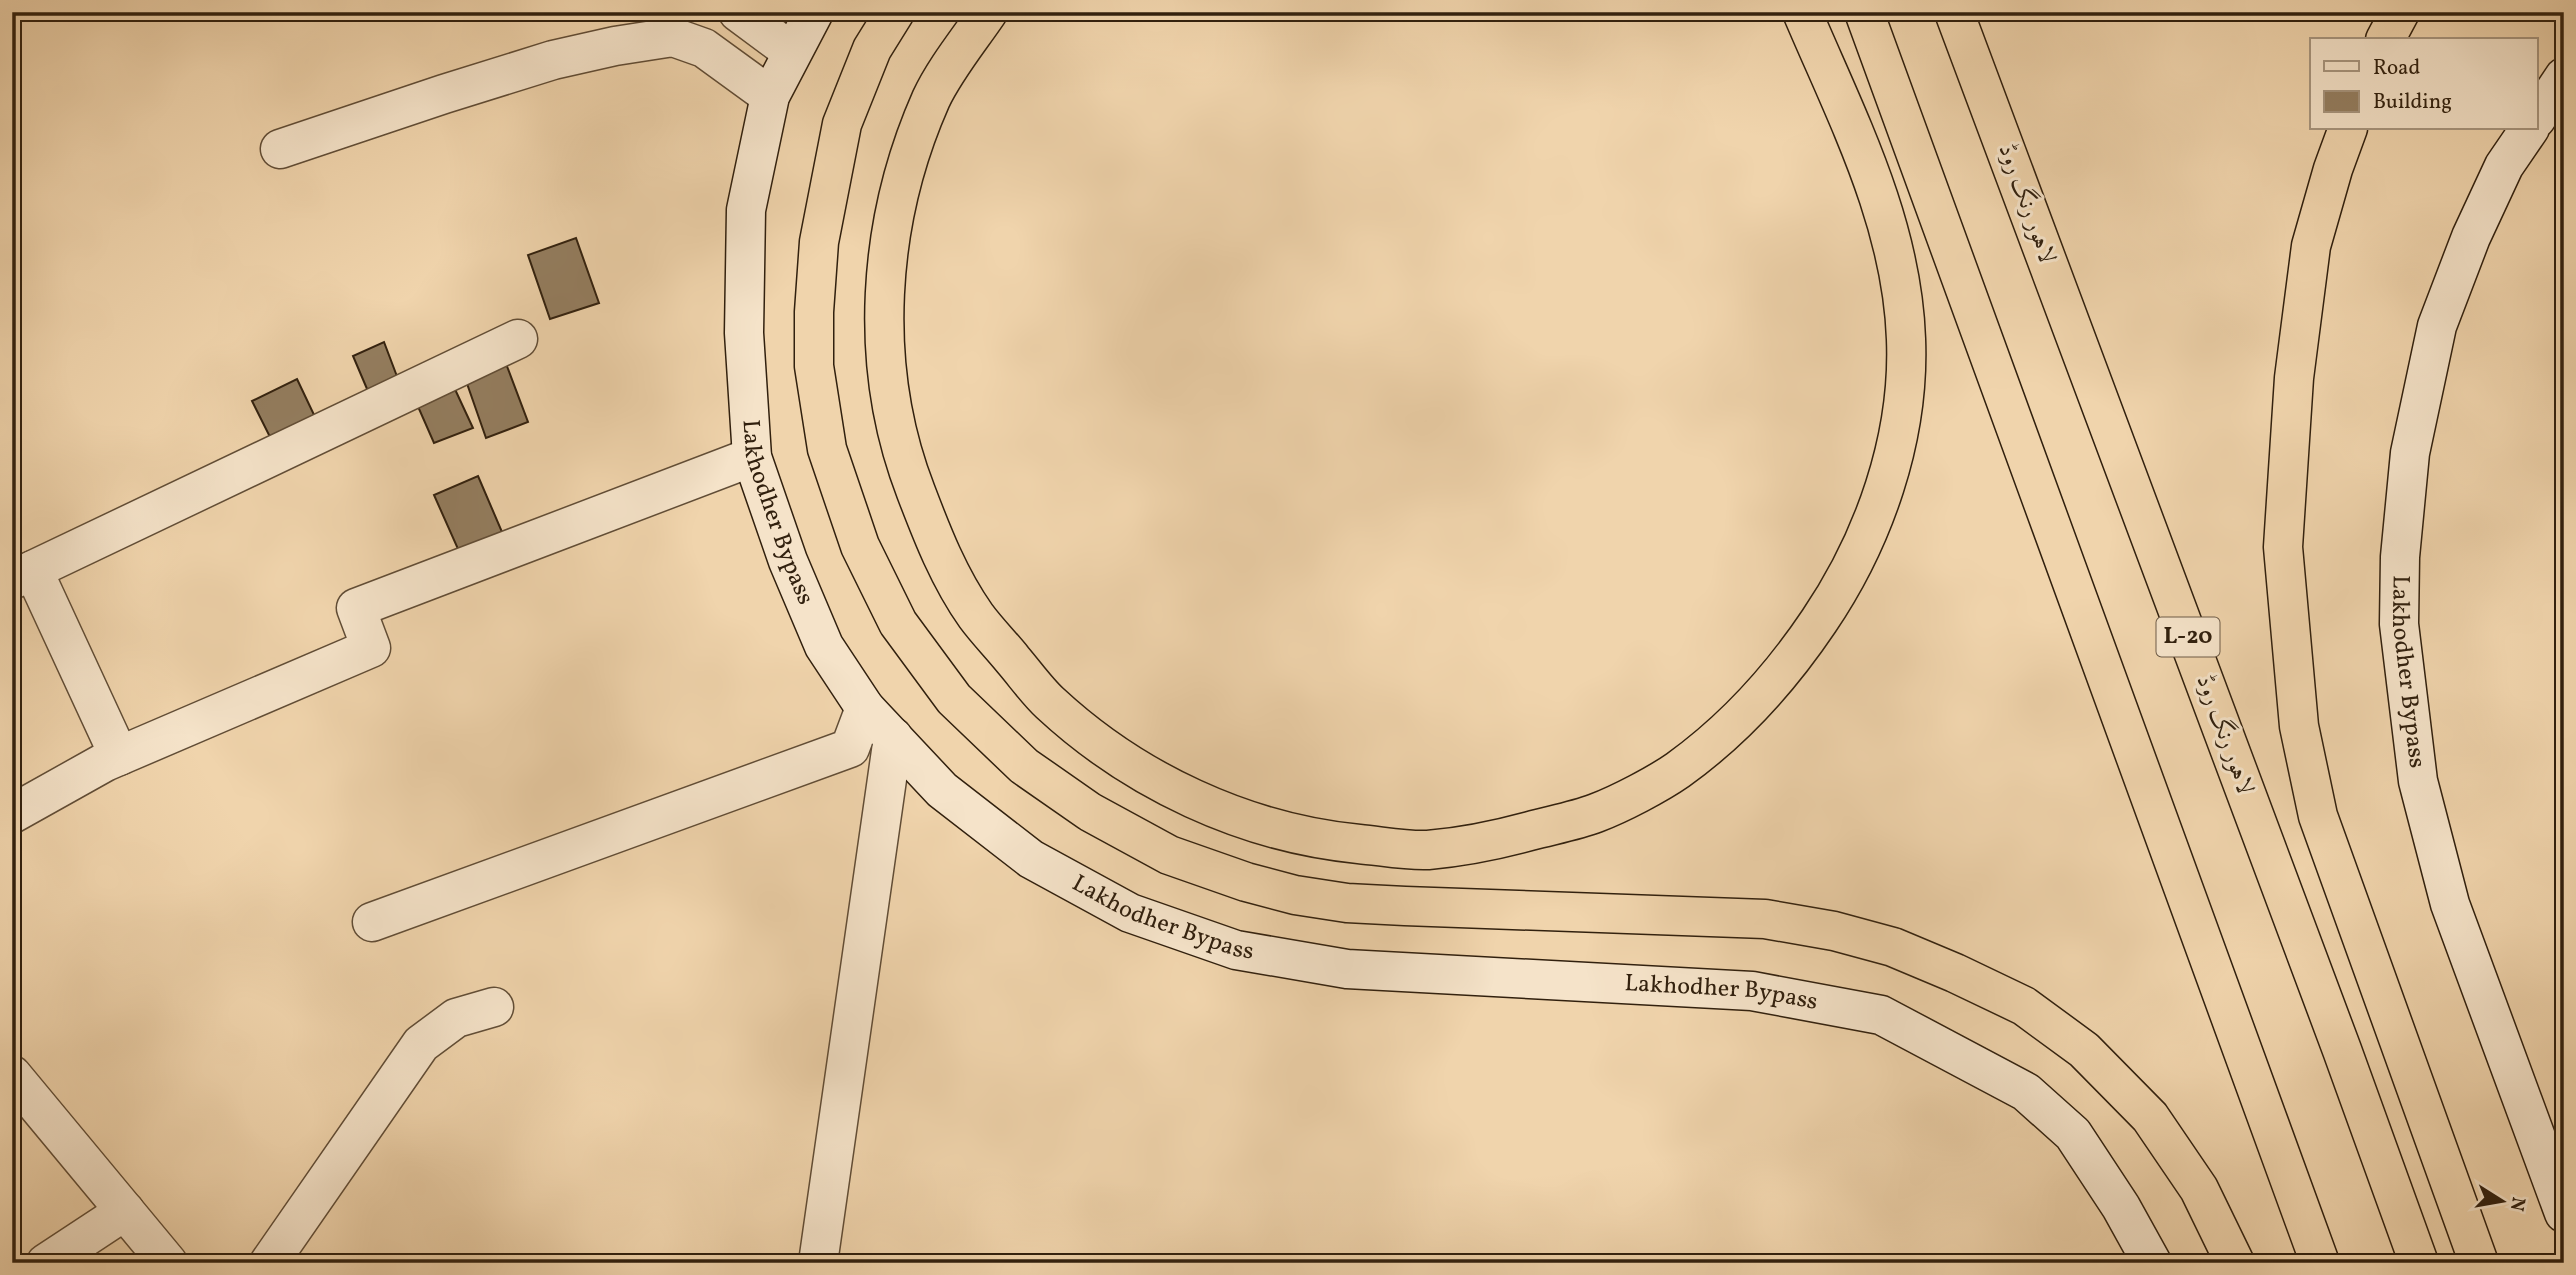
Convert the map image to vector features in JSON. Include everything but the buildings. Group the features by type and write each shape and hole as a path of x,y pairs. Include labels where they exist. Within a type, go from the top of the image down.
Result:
{"highway":[{"path":"895,12 872,49 842,124 818,242 814,366 827,449 860,546 898,624 954,699 1024,766 1090,812 1169,855 1246,882 1295,895 1347,903 1393,906 1765,919 1834,931 1893,947 2024,1006 2084,1050 2150,1117 2199,1189 2235,1263"},
{"path":"988,12 934,93 910,155 890,239 883,321 893,413 909,475 939,552 974,613 1048,701 1105,747 1170,789 1255,824 1320,841 1423,850 1504,838 1597,813 1673,774 1731,728 1766,692 1841,589 1865,541 1884,488 1899,426 1907,343 1903,299 1893,242 1876,186 1802,12"},
{"path":"1864,12 2320,1263"},
{"name":"لاہور رنگ روڈ","path":"1954,12 2419,1263"},
{"path":"2386,38 2399,12"},
{"path":"2347,130 2311,246 2294,378 2283,547 2299,726 2318,816 2479,1263"}],"street":[{"path":"738,12 793,52"},
{"name":"Lakhodher Bypass","path":"814,12 770,96 746,210 744,333 752,457 788,561 824,646 865,708 942,790 1031,859 1130,912 1236,950 1347,969 1752,991 1881,1016 2025,1092 2073,1134 2121,1207 2152,1263"},
{"path":"280,149 553,60 673,37 704,48 770,96"},
{"path":"2538,116 2564,77"},
{"name":"Lakhodher Bypass","path":"2529,130 2504,166 2471,237 2437,326 2410,453 2400,556 2399,624 2418,781 2450,904 2564,1213"},
{"path":"119,756 22,575 518,339"},
{"path":"12,814 119,756 371,648 356,608 752,457"},
{"path":"372,922 850,748 865,708"},
{"path":"818,1263 893,737"},
{"path":"269,1263 421,1044 456,1018 494,1007"},
{"path":"19,1097 125,1211 168,1263"},
{"path":"46,1263 125,1211"}]}
